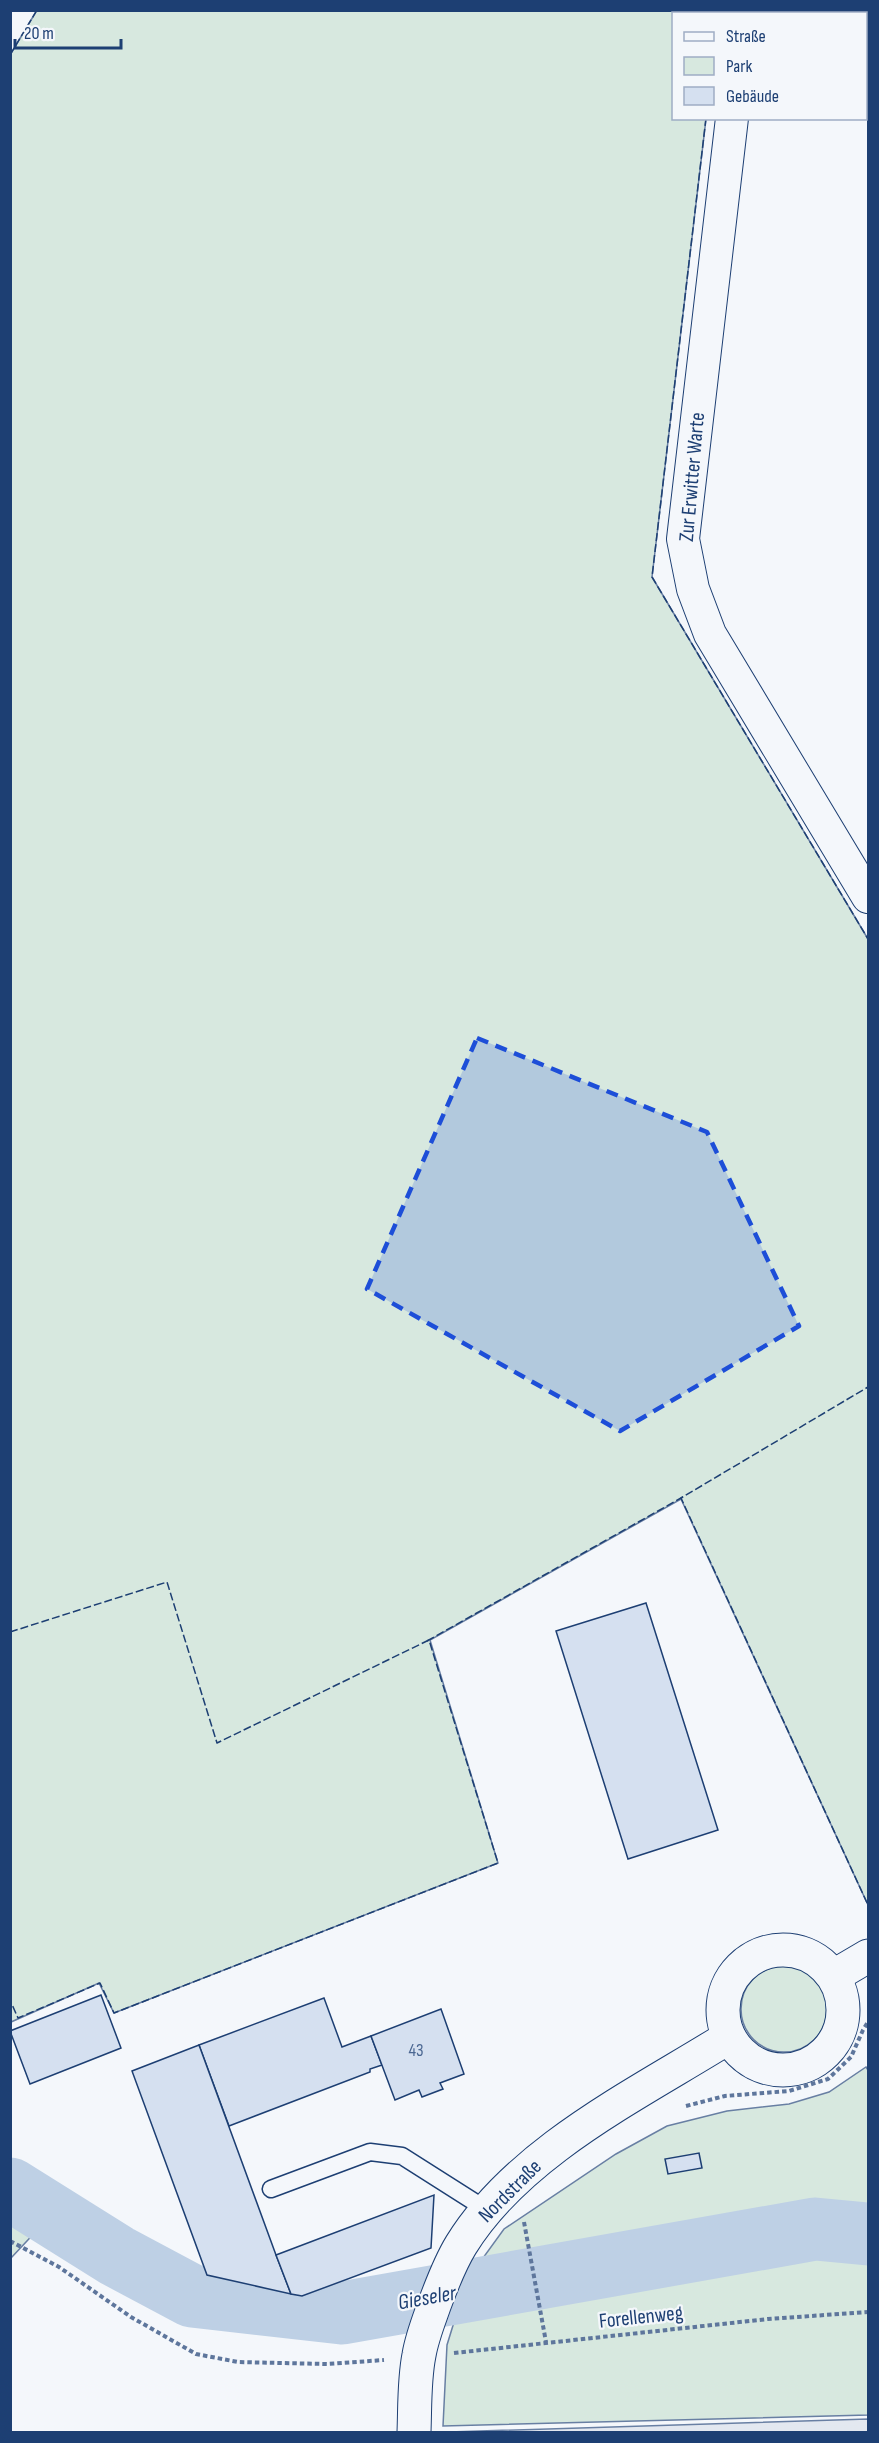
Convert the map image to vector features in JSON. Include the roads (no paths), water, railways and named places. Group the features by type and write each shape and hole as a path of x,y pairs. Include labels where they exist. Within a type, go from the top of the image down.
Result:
{"street":[{"name":"Zur Erwitter Warte","path":"732,120 683,539 693,589 710,634 868,897"},
{"path":"782,1948 802,1952 820,1961 834,1977 842,1997 843,2020 839,2035 831,2048 814,2062 792,2070 763,2067 749,2060 729,2037 723,2018 724,1997 731,1978 744,1963 762,1953 782,1948"},
{"path":"834,1977 868,1956"},
{"name":"Nordstraße","path":"414,2433 421,2346 442,2284 461,2245 487,2210 515,2180 559,2144 600,2116 729,2037"}],"lane":[{"path":"271,2189 370,2152 402,2156 487,2210"}],"waterway":[{"name":"Gieseler","path":"10,2189 117,2256 192,2296 342,2313 815,2229 868,2234"}]}
